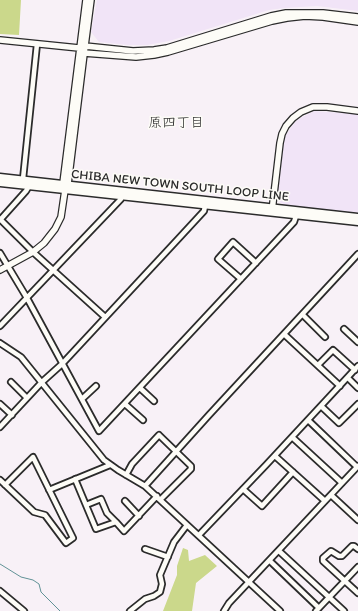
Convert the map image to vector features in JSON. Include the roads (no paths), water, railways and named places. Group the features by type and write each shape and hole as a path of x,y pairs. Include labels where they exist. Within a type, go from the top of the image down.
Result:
{"main road":[{"name":"CHIBA NEW TOWN SOUTH LOOP LINE","path":"0,177 23,179 121,196 205,206 358,217"},
{"name":"CHIBA NEW TOWN SOUTH LOOP LINE","path":"0,182 29,186 65,186 272,210 296,216 358,222"}],"street":[{"path":"0,270 33,252 44,243 55,229 62,212 82,49 86,0"},
{"path":"82,49 91,0"},
{"path":"82,49 133,51 167,48 271,16 286,13 323,13 358,17"},
{"path":"0,40 82,49 136,57 168,52 272,21 305,16 358,22"},
{"path":"23,179 37,44"},
{"path":"272,210 280,143 282,134 292,119 301,112 313,107 358,110"},
{"path":"29,186 0,220 53,271 105,317"},
{"path":"0,326 121,198 121,196"},
{"path":"0,427 42,382 62,364 204,211 205,206"},
{"path":"0,253 27,298 99,431 294,222 296,216"},
{"path":"241,279 218,259 233,242 256,263"},
{"path":"146,486 358,254"},
{"path":"303,315 325,337"},
{"path":"344,329 358,342"},
{"path":"285,334 340,386"},
{"path":"0,343 21,357 104,460 146,486 280,611"},
{"path":"199,536 356,368 333,350 318,365"},
{"path":"348,378 358,388"},
{"path":"11,382 27,398"},
{"path":"82,399 96,386"},
{"path":"140,388 154,401"},
{"path":"0,404 12,415"},
{"path":"125,404 143,420"},
{"path":"321,406 339,423 358,404"},
{"path":"224,611 229,603 270,561 357,466 308,420"},
{"path":"86,505 101,499 107,513 124,531 191,469 191,466 159,434 132,464 126,475"},
{"path":"292,437 342,483"},
{"path":"275,456 325,501"},
{"path":"0,480 5,485 34,512 45,515 66,543 73,538 33,457 5,485"},
{"path":"49,490 110,465"},
{"path":"243,489 262,506 293,472"},
{"path":"75,479 96,529 116,522"},
{"path":"331,495 358,520"},
{"path":"125,501 139,516"},
{"path":"130,611 145,600 160,592 162,584 160,575 174,542 187,524"},
{"path":"358,549 352,546 342,556 339,556 331,551 323,558 323,561 358,593"},
{"path":"145,549 168,557"},
{"path":"279,550 344,611"},
{"path":"270,561 318,609 358,567"},
{"path":"0,591 24,611"}],"waterway":[{"path":"0,564 21,577 33,580 39,584 41,592 60,611"}],"district":[{"name":"原四丁目","path":"176,123"}]}
